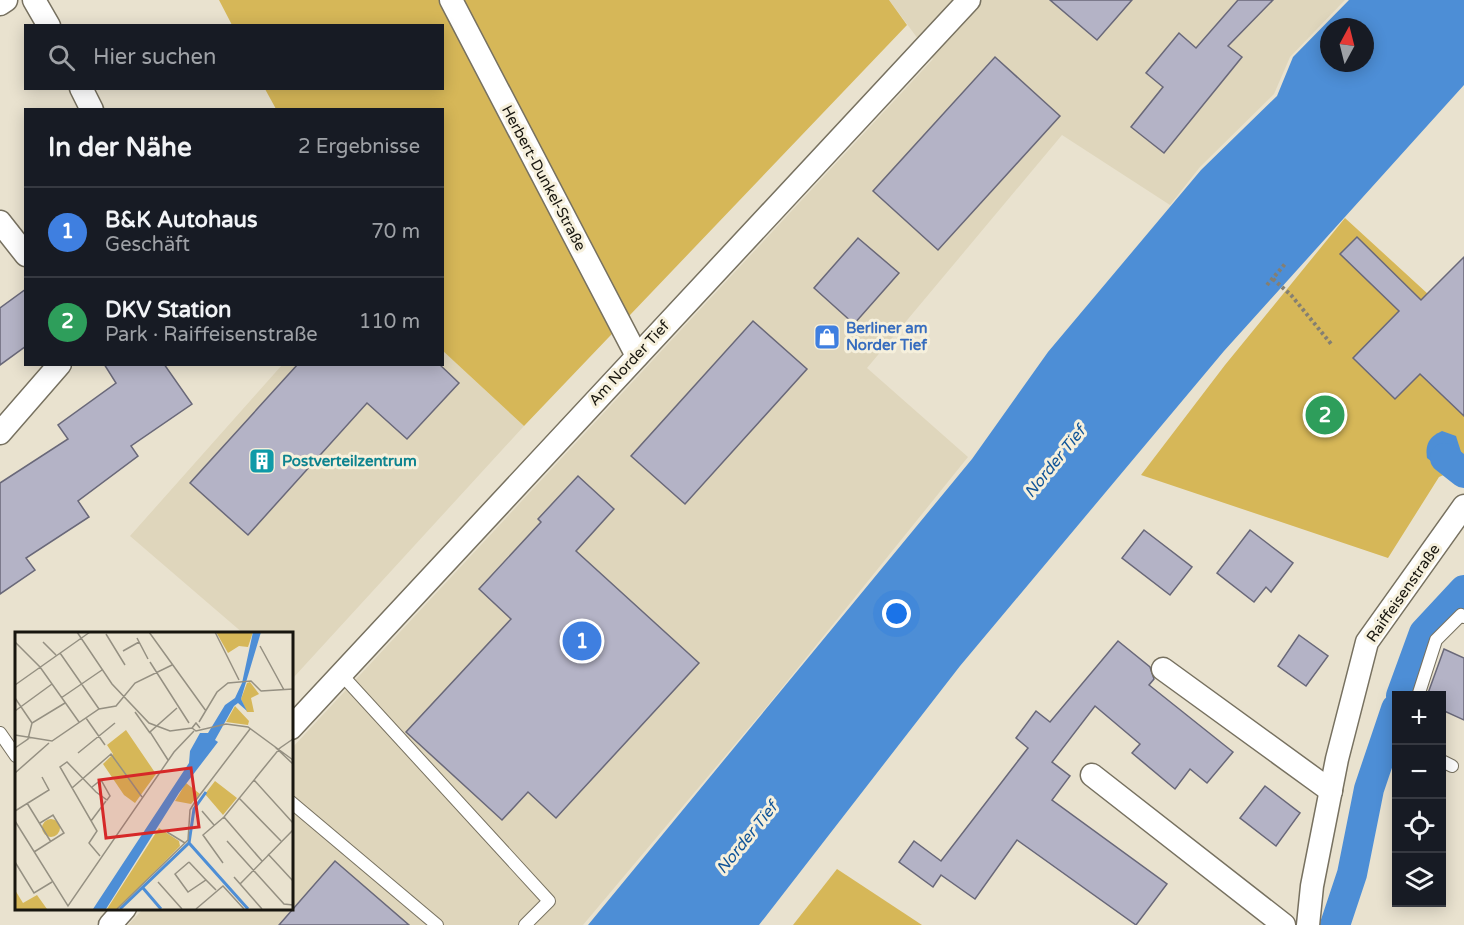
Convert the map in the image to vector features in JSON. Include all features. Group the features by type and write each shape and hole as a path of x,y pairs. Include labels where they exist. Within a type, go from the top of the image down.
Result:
{"street":[{"path":"0,4 6,0"},
{"path":"34,0 48,24"},
{"name":"Herbert-Dunkel-Straße","path":"451,0 637,356"},
{"name":"Am Norder Tief","path":"292,727 969,0"},
{"path":"82,90 91,108"},
{"path":"0,222 24,252"},
{"path":"0,433 58,366"},
{"name":"Raiffeisenstraße","path":"1308,925 1312,886 1331,791 1367,642 1464,506"},
{"path":"1163,669 1331,791"},
{"path":"1092,775 1284,925"},
{"path":"110,925 124,910"}],"lane":[{"path":"1420,691 1436,640 1461,615 1464,617"},
{"path":"341,674 549,901 525,925"},
{"path":"0,733 15,755"},
{"path":"292,803 437,925"}],"path":[{"path":"1267,285 1285,264"},
{"path":"1273,279 1291,296 1332,345"}],"shaded area":[{"path":"219,0 889,0 907,25 524,426 444,352 444,108 275,108 266,90 444,90 444,24 231,24"},
{"path":"889,0 1345,0 1328,18 1320,18 1320,26 1290,57 1274,94 1200,167 1170,205 1062,135 867,368 968,457 768,705 583,925 128,925 142,910 292,910 292,748 933,59"},
{"path":"1345,218 1464,327 1464,466 1439,477 1388,558 1141,475 1225,365"},
{"path":"444,352 524,426 294,677 292,676 292,632 242,632 130,536 281,366 444,366"},
{"path":"837,869 922,925 793,925"}],"water":[{"name":"Norder Tief","path":"1349,0 1464,0 1464,85 1224,351 960,666 759,925 588,925 972,459 1048,352 1201,170 1277,96 1293,57 1320,30 1320,72 1374,72 1374,18 1331,18"},
{"path":"1442,431 1456,436 1462,455 1457,471 1444,471 1427,458 1429,442"}],"building":[{"path":"1050,0 1132,0 1097,40"},
{"path":"1238,0 1273,0 1228,46 1242,57 1164,153 1131,127 1163,87 1146,73 1179,33 1196,48"},
{"path":"995,57 1060,116 938,250 873,191"},
{"path":"1357,237 1421,300 1464,257 1464,416 1420,374 1395,399 1353,358 1399,311 1340,254"},
{"path":"858,238 899,273 854,324 814,288"},
{"path":"24,290 24,347 0,365 0,308"},
{"path":"753,321 807,369 685,504 631,456"},
{"path":"105,366 165,366 192,404 131,446 138,456 78,501 89,517 26,558 35,570 0,594 0,483 68,439 58,425 116,383"},
{"name":"Postverteilzentrum","path":"296,366 441,366 459,383 407,439 367,403 248,535 190,483"},
{"path":"578,476 614,509 576,551 699,663 556,818 528,792 502,820 406,732 511,619 479,589 541,522 538,519"},
{"path":"1144,530 1192,567 1170,595 1122,558"},
{"path":"1250,530 1293,563 1271,592 1266,587 1254,602 1217,573"},
{"path":"1299,635 1328,656 1306,686 1278,666"},
{"path":"1118,641 1150,667 1154,679 1149,685 1233,752 1207,783 1190,769 1175,789 1132,753 1140,744 1095,706 1052,762 1070,776 1052,800 1167,884 1136,925 1017,840 975,899 941,875 933,887 899,862 914,841 941,861 1028,748 1016,738 1036,711 1050,722"},
{"path":"1444,649 1464,658 1464,720 1446,712 1446,691 1429,691"},
{"path":"1265,786 1300,813 1276,846 1240,818"},
{"path":"335,861 409,925 279,925"}],"waterway":[{"path":"1445,458 1464,473"},
{"path":"1403,691 1424,633 1464,590"},
{"path":"1335,925 1352,874 1369,789 1392,721"}],"place":[{"name":"Berliner am Norder Tief","path":"827,337"},
{"name":"DKV Station","path":"1325,415"},
{"name":"Postverteilzentrum","path":"262,461"},
{"name":"B&K Autohaus","path":"582,641"}]}
